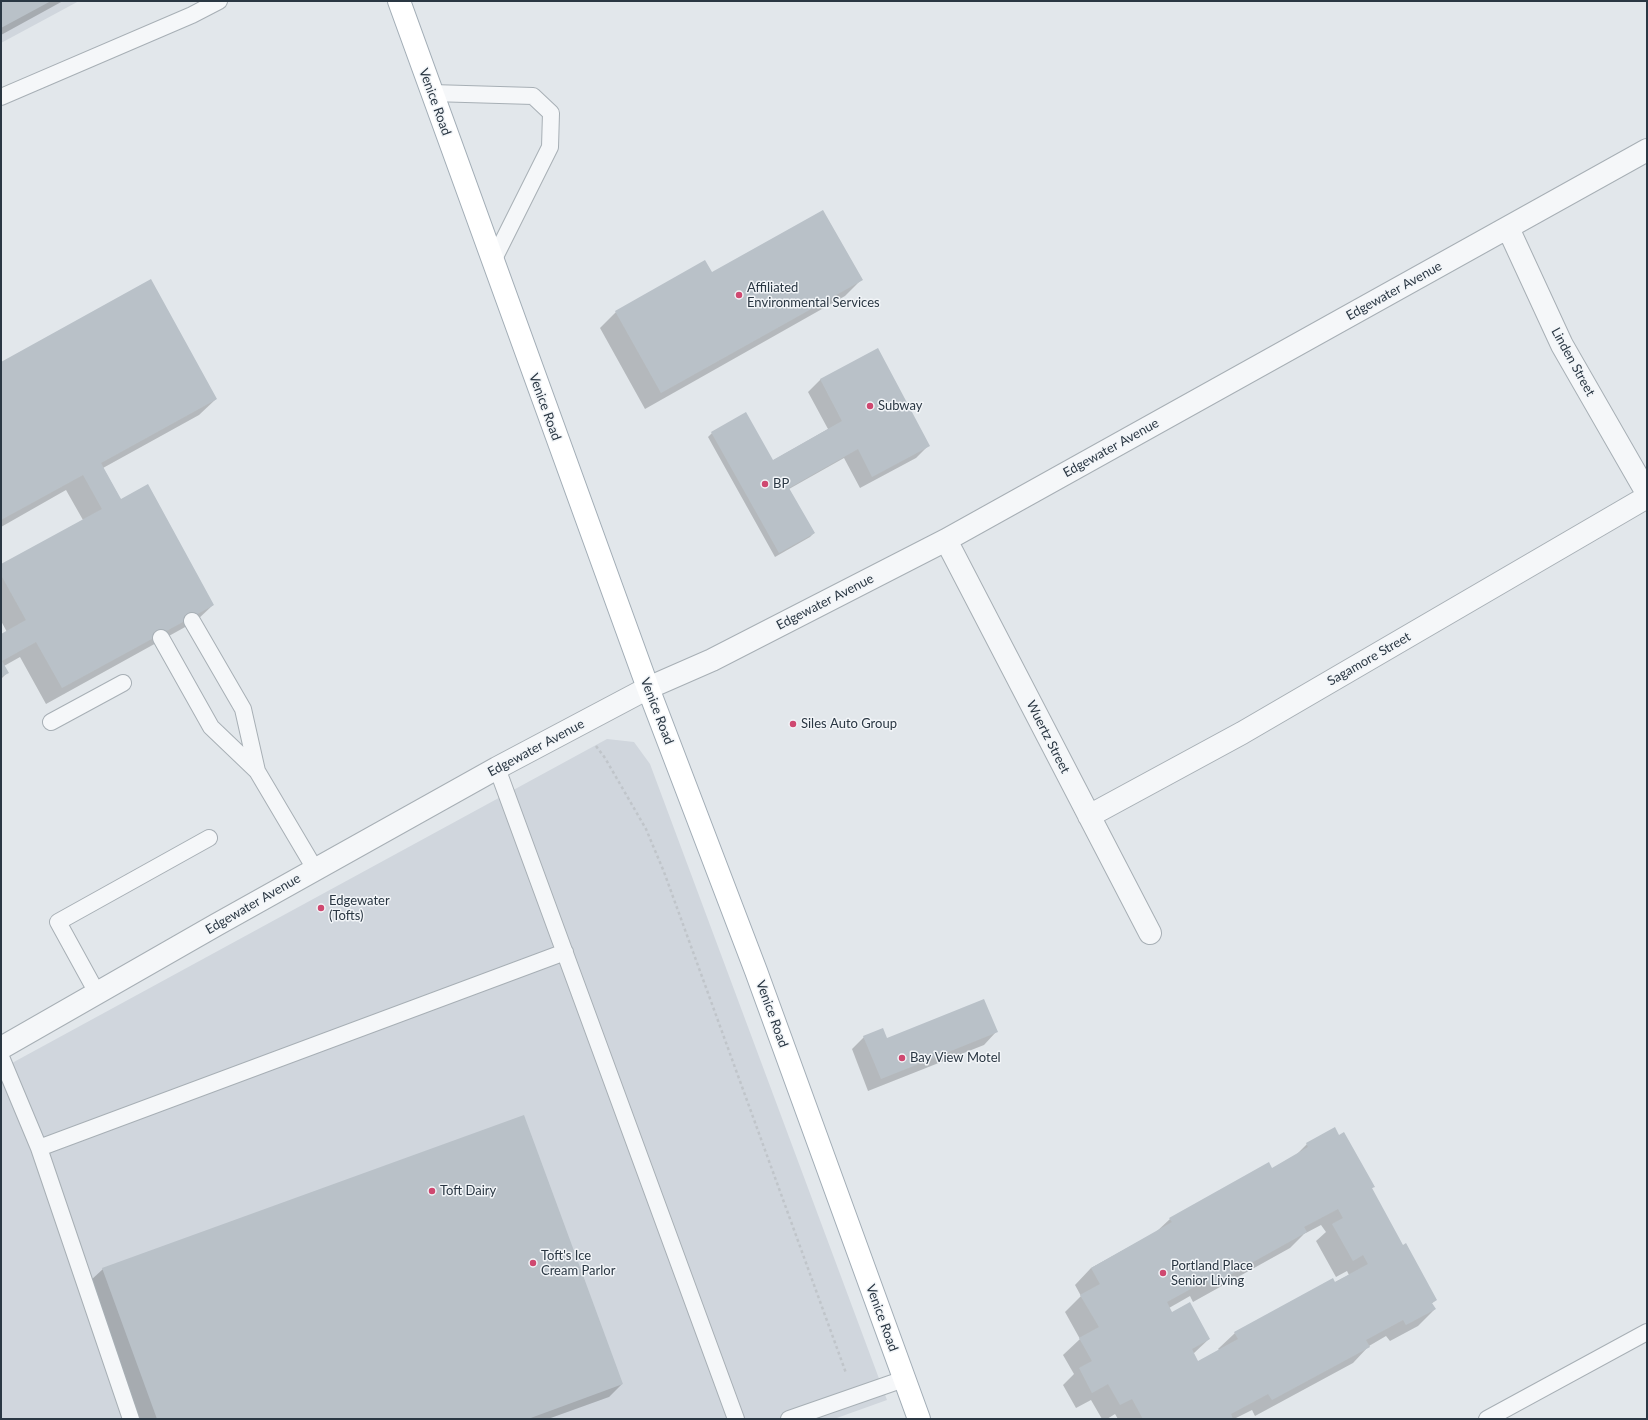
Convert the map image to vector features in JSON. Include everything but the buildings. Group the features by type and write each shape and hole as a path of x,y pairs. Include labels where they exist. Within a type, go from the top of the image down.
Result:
{"main road":[{"name":"Venice Road","path":"399,1 648,688 756,971 919,1419"}],"street":[{"name":"Edgewater Avenue","path":"1,1048 315,869 497,768 648,688 712,660 946,540 1647,150"},
{"name":"Linden Street","path":"1508,228 1562,345 1647,493"},
{"name":"Sagamore Street","path":"1089,816 1242,733 1647,497"},
{"name":"Wuertz Street","path":"946,540 1150,933"}],"lane":[{"path":"1,97 192,15 219,1"},
{"path":"432,93 533,96 551,113 550,147 492,261"},
{"path":"192,621 243,709 257,771"},
{"path":"161,638 211,727 257,771 315,869"},
{"path":"51,722 123,683"},
{"path":"497,768 736,1419"},
{"path":"97,993 58,922 209,838"},
{"path":"39,1148 565,952"},
{"path":"1,1057 39,1148 131,1419"},
{"path":"1487,1419 1647,1332"},
{"path":"789,1419 904,1378"}],"path":[{"path":"605,758 646,829 664,872 854,1396"}],"shaded area":[{"path":"1,1 79,1 1,43"},
{"path":"607,739 634,742 650,764 887,1400 834,1419 1,1419 1,1069"}],"place":[{"name":"Affiliated Environmental Services","path":"739,295"},
{"name":"Subway","path":"870,406"},
{"name":"BP","path":"765,484"},
{"name":"Siles Auto Group","path":"793,724"},
{"name":"Edgewater (Tofts)","path":"321,908"},
{"name":"Bay View Motel","path":"902,1058"},
{"name":"Toft Dairy","path":"432,1191"},
{"name":"Toft's Ice Cream Parlor","path":"533,1263"},
{"name":"Portland Place Senior Living","path":"1163,1273"}]}
